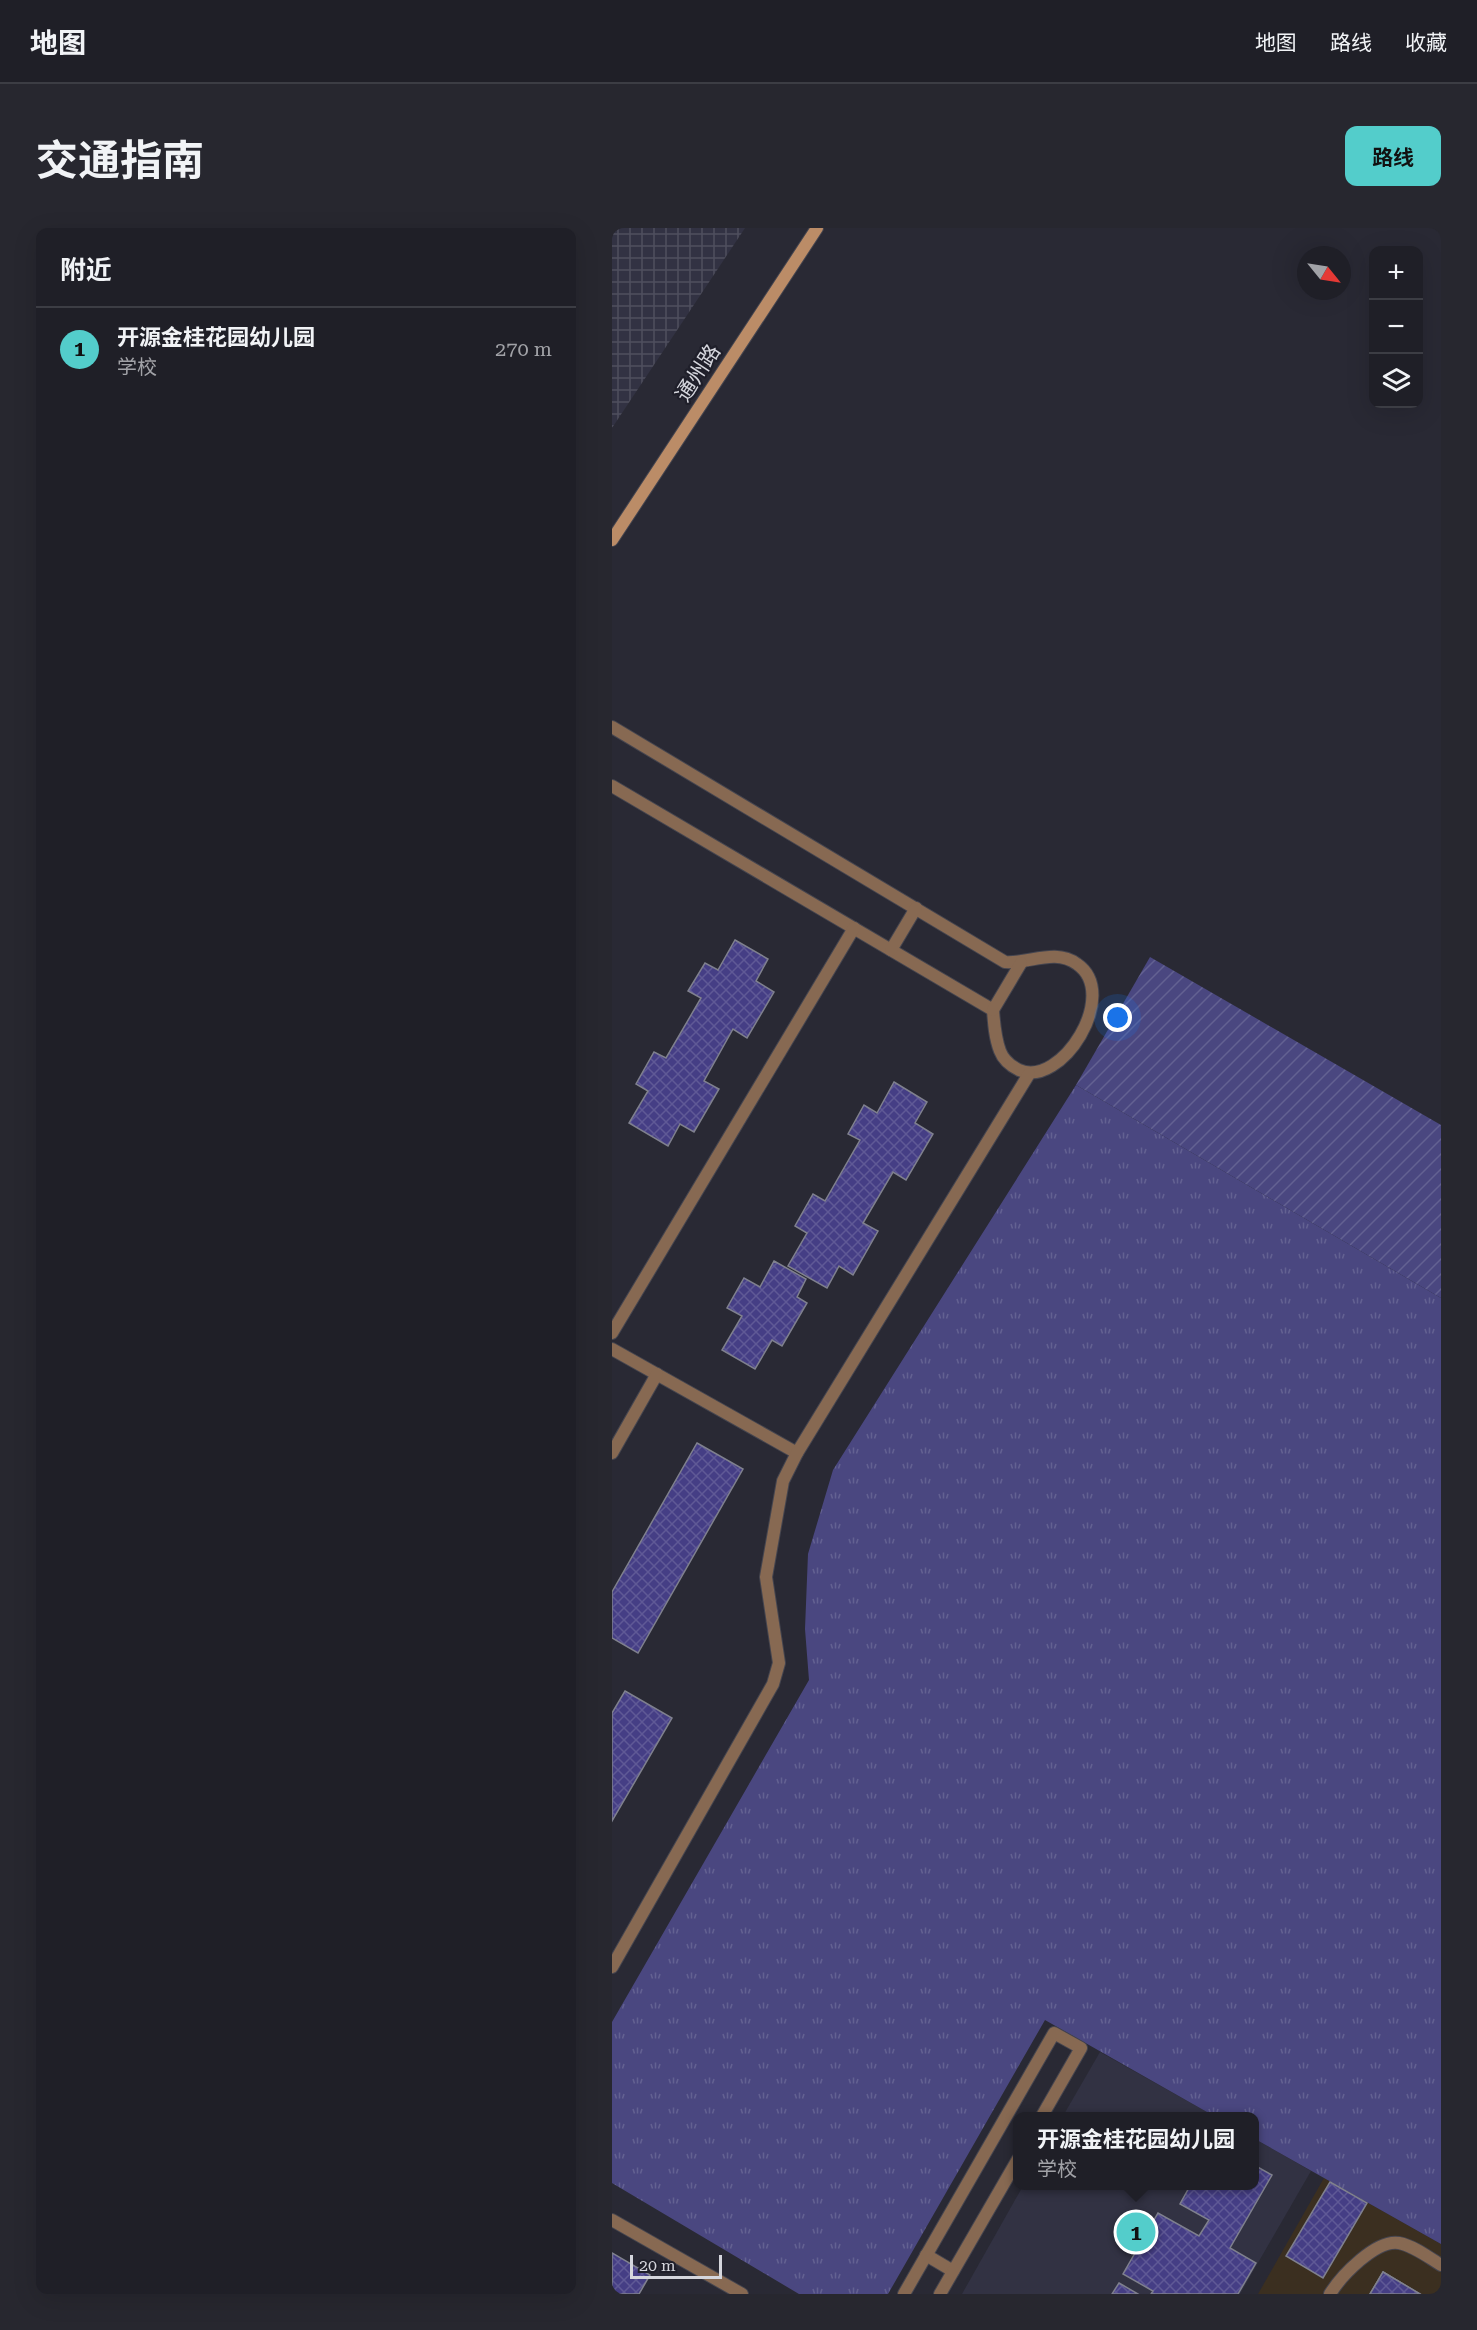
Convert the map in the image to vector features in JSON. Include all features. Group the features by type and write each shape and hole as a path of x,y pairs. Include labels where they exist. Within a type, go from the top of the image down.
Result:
{"street":[{"name":"通州路","path":"612,540 817,228"},
{"path":"612,727 1005,962 1021,963 1038,958 1059,956 1077,964 1089,976 1094,997 1090,1016 1071,1047 1059,1061 1041,1072 1029,1074 1012,1066 1000,1053 993,1010 1021,963"},
{"path":"612,786 993,1010"},
{"path":"891,950 916,908"},
{"path":"612,1333 854,928"},
{"path":"612,1967 773,1684 779,1664 766,1577 783,1481 797,1453 1029,1074"},
{"path":"612,1349 797,1453"},
{"path":"612,1453 657,1374"},
{"path":"904,2294 1054,2033 1081,2048 1044,2112"},
{"path":"940,2294 1013,2166"},
{"path":"612,2220 727,2290 742,2294"},
{"path":"1330,2294 1363,2256 1396,2242 1408,2245 1441,2265"},
{"path":"926,2255 953,2271"}],"shaded area":[{"path":"612,228 745,228 612,428"},
{"path":"1100,2052 1207,2112 1065,2112"},
{"path":"1259,2141 1311,2171 1240,2294 962,2294 1021,2190 1259,2190"},
{"path":"1324,2178 1441,2244 1441,2294 1258,2294"}],"green space":[{"path":"1150,957 1441,1125 1441,1298 1076,1085"},
{"path":"1076,1085 1441,1298 1441,2244 1259,2141 1259,2112 1207,2112 1045,2020 888,2294 799,2294 612,2183 612,2022 809,1680 805,1629 808,1554 833,1470"}],"building":[{"path":"735,940 768,959 756,981 774,992 747,1038 733,1029 704,1081 719,1089 694,1132 680,1124 668,1146 629,1123 648,1091 636,1084 654,1052 666,1058 701,998 688,991 705,963 718,970"},
{"path":"894,1082 927,1102 915,1123 933,1134 906,1180 893,1172 863,1223 878,1231 853,1275 839,1266 827,1288 788,1266 807,1233 795,1226 813,1194 825,1201 860,1140 848,1134 864,1105 877,1113"},
{"path":"774,1261 806,1279 797,1297 807,1303 782,1346 772,1340 755,1369 722,1350 742,1316 727,1308 744,1278 760,1287"},
{"path":"697,1443 743,1469 638,1653 612,1638 612,1592"},
{"path":"625,1691 672,1718 612,1821 612,1713"},
{"path":"1259,2168 1272,2175 1230,2248 1256,2263 1238,2294 1151,2294 1153,2291 1123,2274 1158,2213 1199,2236 1209,2220 1180,2204 1188,2190 1259,2190"},
{"path":"1330,2182 1367,2203 1323,2278 1286,2256"},
{"path":"612,2253 650,2275 639,2294 612,2294"},
{"path":"1383,2272 1420,2294 1370,2294"},
{"path":"1383,2272 1420,2294 1370,2294"},
{"path":"1119,2283 1138,2294 1112,2294"}],"place":[{"name":"开源金桂花园幼儿园","path":"1136,2232"}]}
